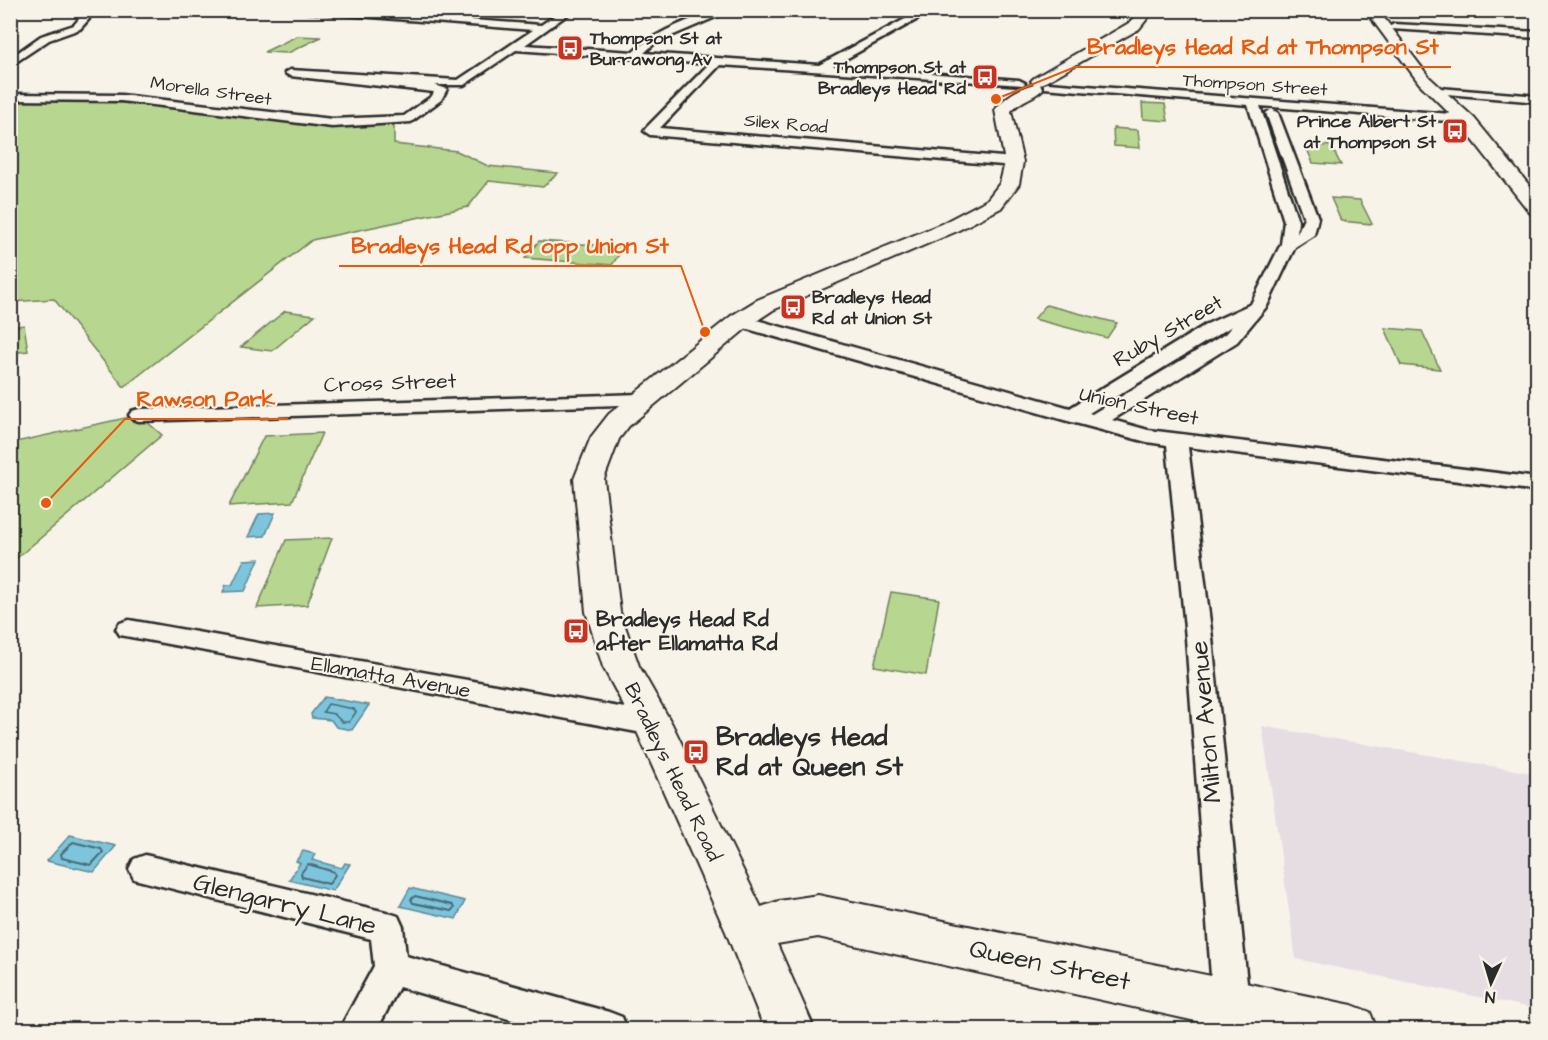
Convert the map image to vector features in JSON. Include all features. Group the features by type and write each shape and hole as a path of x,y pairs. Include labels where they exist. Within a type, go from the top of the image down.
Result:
{"main road":[{"path":"1030,88 1134,26 1148,10"},
{"path":"1371,10 1425,80 1436,88 1460,117 1468,122 1538,210"},
{"path":"1381,10 1436,81 1436,88"},
{"name":"Bradleys Head Road","path":"781,1023 749,932 653,724 621,667 603,612 589,491 591,468 605,437 619,420 740,321 782,297 987,209 1001,198 1010,184 1014,162 1003,110 1030,88"},
{"path":"1460,117 1457,121 1538,228"},
{"name":"Queen Street","path":"749,932 779,922 818,916 1352,1029"}],"street":[{"path":"10,63 45,38 77,27 84,19 80,10"},
{"path":"288,10 543,28"},
{"path":"290,73 460,83 570,10"},
{"path":"635,56 651,41 728,10"},
{"path":"819,69 930,10"},
{"path":"1394,27 1538,35"},
{"name":"Thompson Street","path":"515,47 819,69 1030,88 1460,117"},
{"name":"Silex Road","path":"717,62 650,131 1014,162"},
{"name":"Morella Street","path":"10,97 121,98 332,123 407,119 437,98 441,89 342,79 343,77"},
{"path":"1436,88 1538,99"},
{"name":"Ruby Street","path":"1094,422 1231,338 1259,306 1289,244 1290,214 1253,102"},
{"name":"Ruby Street","path":"1269,104 1311,218 1305,235 1289,244"},
{"name":"Ruby Street","path":"1071,416 1213,328 1259,306"},
{"name":"Union Street","path":"740,321 1071,416 1177,441 1538,485"},
{"name":"Cross Street","path":"139,415 642,400"},
{"name":"Milton Avenue","path":"1177,441 1199,638 1231,1004"},
{"name":"Ellamatta Avenue","path":"129,629 653,724"},
{"name":"Glengarry Lane","path":"145,869 386,927 391,968"},
{"path":"357,1029 391,968 609,1029"}],"shaded area":[{"path":"1262,726 1537,774 1537,1009 1296,959"}],"green space":[{"path":"297,36 321,37 288,53 264,52"},
{"path":"11,99 109,102 394,124 394,144 457,151 488,166 558,173 543,187 489,181 468,207 312,240 124,387 54,299 11,302"},
{"path":"1142,103 1165,104 1168,121 1143,119"},
{"path":"1113,128 1138,130 1140,148 1114,146"},
{"path":"1305,144 1331,146 1341,165 1313,163"},
{"path":"1331,198 1360,200 1372,224 1341,221"},
{"path":"539,241 624,247 612,265 525,258"},
{"path":"1046,305 1117,323 1107,338 1034,319"},
{"path":"285,311 315,315 272,351 241,347"},
{"path":"24,325 28,351 11,353 11,327"},
{"path":"1385,328 1422,331 1440,369 1401,365"},
{"path":"139,415 162,435 11,563 11,443"},
{"path":"322,433 292,502 229,506 264,436"},
{"path":"332,538 307,605 257,608 286,540"},
{"path":"891,592 939,599 926,675 874,666"}],"water":[{"path":"275,513 265,536 248,537 259,514"},
{"path":"259,559 245,591 223,592 226,585 232,585 244,560"},
{"path":"324,697 369,705 352,730 336,727 331,720 312,718 311,714"},
{"path":"70,835 116,846 94,872 47,861"},
{"path":"303,851 315,854 312,860 342,868 345,863 350,864 333,891 289,880 300,863 296,861"},
{"path":"410,888 465,901 456,919 400,906"}],"place":[{"name":"Thompson St at Burrawong Av","path":"570,48"},
{"name":"Thompson St at Bradleys Head Rd","path":"985,77"},
{"name":"Bradleys Head Rd at Thompson St","path":"996,99"},
{"name":"Prince Albert St at Thompson St","path":"1455,131"},
{"name":"Bradleys Head Rd at Union St","path":"793,307"},
{"name":"Bradleys Head Rd opp Union St","path":"705,332"},
{"name":"Rawson Park","path":"46,503"},
{"name":"Bradleys Head Rd after Ellamatta Rd","path":"576,631"},
{"name":"Bradleys Head Rd at Queen St","path":"696,752"}]}
